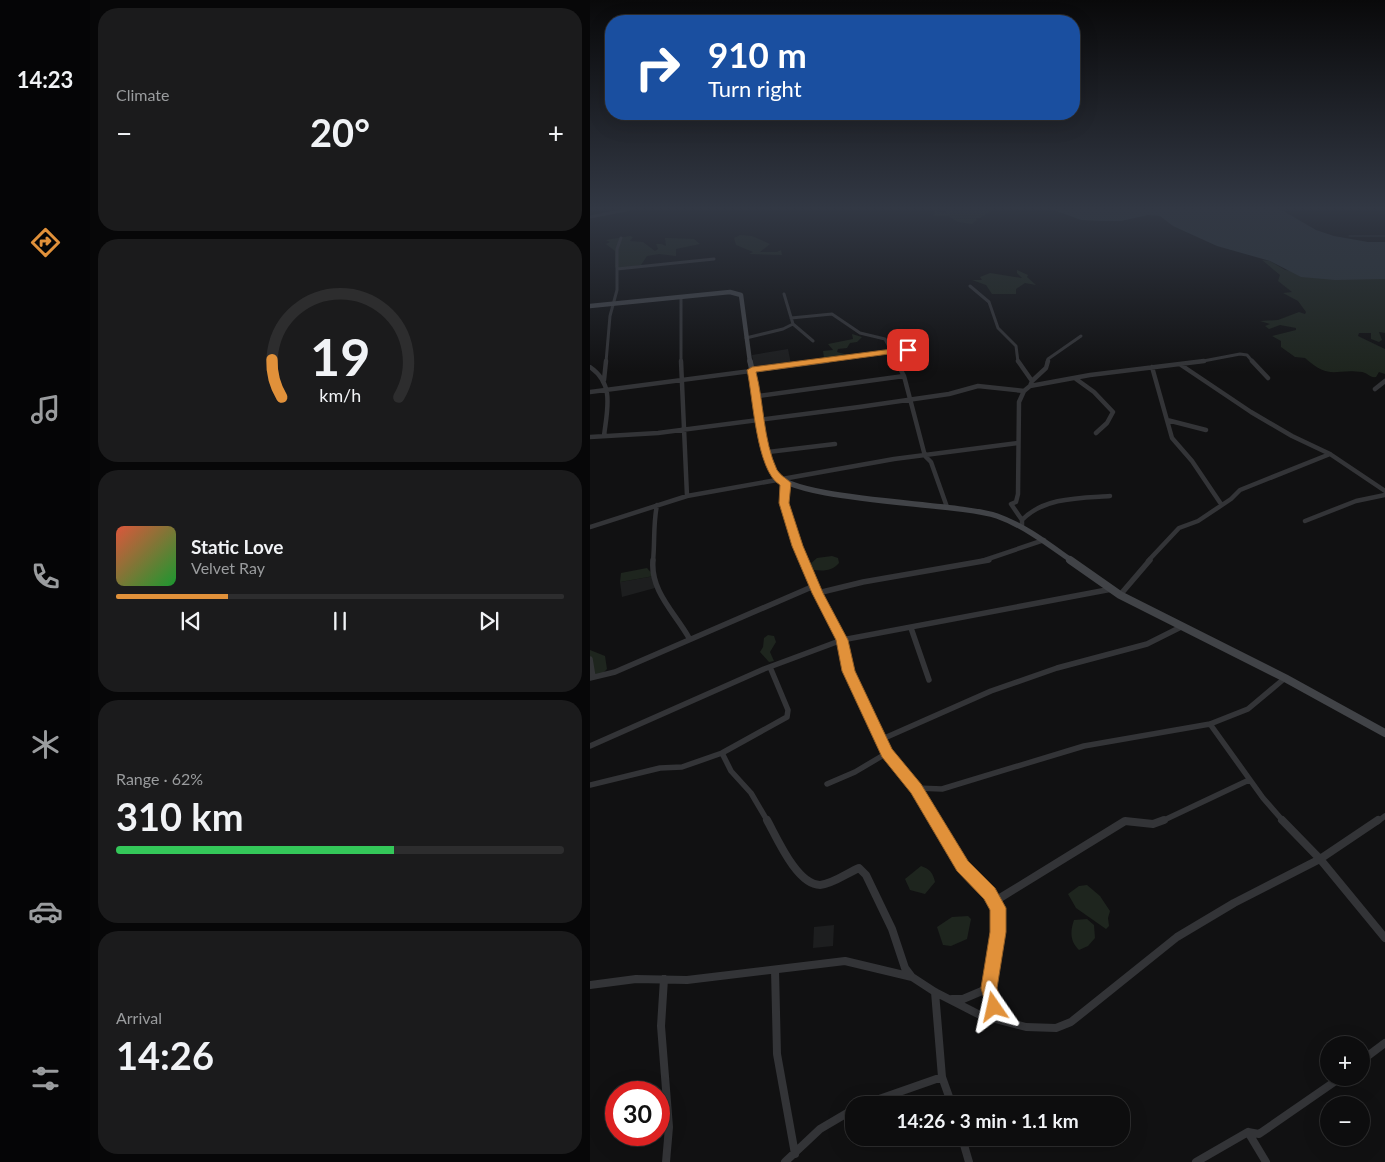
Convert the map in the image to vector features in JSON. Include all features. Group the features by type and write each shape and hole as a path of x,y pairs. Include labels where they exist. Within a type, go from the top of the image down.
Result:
{"street":[{"path":"604,380 610,316 617,290 617,263"},
{"path":"617,269 673,263"},
{"path":"970,286 984,297 992,308 998,328 1016,346 1015,357 1031,383"},
{"path":"590,306 730,292 741,294 746,338 758,396 758,418 772,470 779,479 786,483 865,498 981,512 1022,523"},
{"path":"784,294 793,324 813,341"},
{"path":"681,298 679,332 683,465 687,496"},
{"path":"791,318 832,314 860,333 885,339 904,376 925,456 930,462 947,507"},
{"path":"746,338 763,332 786,328 793,324"},
{"path":"1081,336 1048,359 1046,368 1024,391 1019,402 1018,494 1011,507 1022,523 1120,595 1285,678 1385,733"},
{"path":"590,392 908,350"},
{"path":"1031,383 1181,365 1240,354 1247,356 1268,378"},
{"path":"1181,365 1258,416 1330,454 1385,493"},
{"path":"590,367 604,380 609,389 604,436"},
{"path":"1152,367 1172,438 1192,461 1221,504"},
{"path":"758,396 904,376"},
{"path":"1076,379 1094,392 1113,412 1096,433"},
{"path":"1375,389 1385,382"},
{"path":"590,437 683,430 758,418 949,394 978,386 1024,391"},
{"path":"1167,420 1206,430"},
{"path":"590,526 687,496 894,459 1018,443"},
{"path":"768,452 835,444"},
{"path":"1120,595 1128,583 1179,528 1198,521 1231,499 1240,490 1330,454"},
{"path":"786,483 784,503 798,546 814,586 842,640 848,671 880,740 887,753 916,788 963,866 995,901 999,918 989,988 999,1020"},
{"path":"1305,521 1356,501 1385,493"},
{"path":"1022,523 1026,513 1051,503 1110,496"},
{"path":"657,505 653,526 655,542 652,571 663,601 682,624 689,638"},
{"path":"818,593 863,582 988,560 1044,540"},
{"path":"590,659 592,678 615,672 689,638 814,586"},
{"path":"590,746 770,667 842,640 1112,589"},
{"path":"880,740 991,691 1057,668 1147,644 1183,626"},
{"path":"911,628 929,680"},
{"path":"590,785 660,768 682,767 722,753 788,716 770,667"},
{"path":"916,788 942,789 1084,746 1210,724 1248,709 1260,701 1285,678"},
{"path":"1210,724 1249,780 1297,837 1320,859 1385,938"},
{"path":"722,753 731,771 751,793 798,873 808,883 820,886 859,868 866,875 892,929 905,968 912,977 935,992 980,1015 1026,1027 1056,1028 1071,1022 1177,937 1234,903 1320,859 1385,816"},
{"path":"827,784 887,753"},
{"path":"995,901 1125,821 1133,820 1148,825 1171,818 1249,780"},
{"path":"590,985 636,979 686,980 845,961 912,977"},
{"path":"775,970 777,1054 796,1154"},
{"path":"664,979 661,1026 668,1097 669,1127 666,1162"},
{"path":"951,999 963,999 989,988"},
{"path":"935,992 942,1077 949,1096"},
{"path":"1370,1054 1385,1043"},
{"path":"888,1096 942,1077"},
{"path":"1196,1162 1248,1132 1259,1134 1328,1086"},
{"path":"785,1162 796,1154 820,1129 845,1115"},
{"path":"1248,1132 1266,1162"},
{"path":"964,1146 969,1162"}],"shaded area":[{"path":"615,263 642,263 617,269"},
{"path":"1266,263 1274,263 1285,270 1385,279 1385,333 1379,332 1382,340 1379,342 1371,339 1371,333 1359,333 1358,336 1385,349 1385,374 1379,372 1374,377 1362,372 1327,371 1305,358 1295,357 1281,347 1281,341 1272,336 1296,330 1296,328 1280,325 1269,329 1265,326 1270,324 1260,321 1278,320 1299,312 1305,314 1306,312 1298,301 1283,293 1292,292 1278,281 1280,275"},
{"path":"1274,263 1385,263 1385,279 1335,280 1301,277"},
{"path":"1017,270 1028,275 1027,277 1036,285 1025,283 1016,289 1016,294 992,294 986,285 972,280 982,280 980,277 990,273 1022,278 1017,273"},
{"path":"852,334 862,337 857,342 850,343 847,348 838,349 837,352 848,355 824,358 823,351 833,350 828,344 853,339"},
{"path":"788,349 791,364 754,369 752,355"},
{"path":"832,556 838,558 839,563 831,569 814,570 810,564 817,558"},
{"path":"647,568 654,576 620,582 621,573"},
{"path":"654,576 655,588 622,597 620,582"},
{"path":"768,635 774,636 776,642 770,652 774,661 769,662 760,652 763,647 764,638"},
{"path":"590,650 605,656 607,669 600,676 590,674"},
{"path":"921,866 931,872 935,882 925,894 910,890 905,879"},
{"path":"1087,885 1100,896 1110,911 1108,918 1109,926 1106,929 1076,908 1068,894 1079,886"},
{"path":"968,916 971,919 967,939 951,946 943,945 937,927 952,917"},
{"path":"1087,919 1094,925 1095,938 1088,946 1079,950 1072,940 1071,932 1074,920"},
{"path":"834,925 833,946 813,948 814,927"}],"route":[{"path":"908,350 752,370 758,396 758,418 772,470 779,479 786,483 784,503 798,546 818,593 842,640 848,671 887,753 916,788 963,866 995,901 998,908 998,932 989,988 994,1007"}]}
